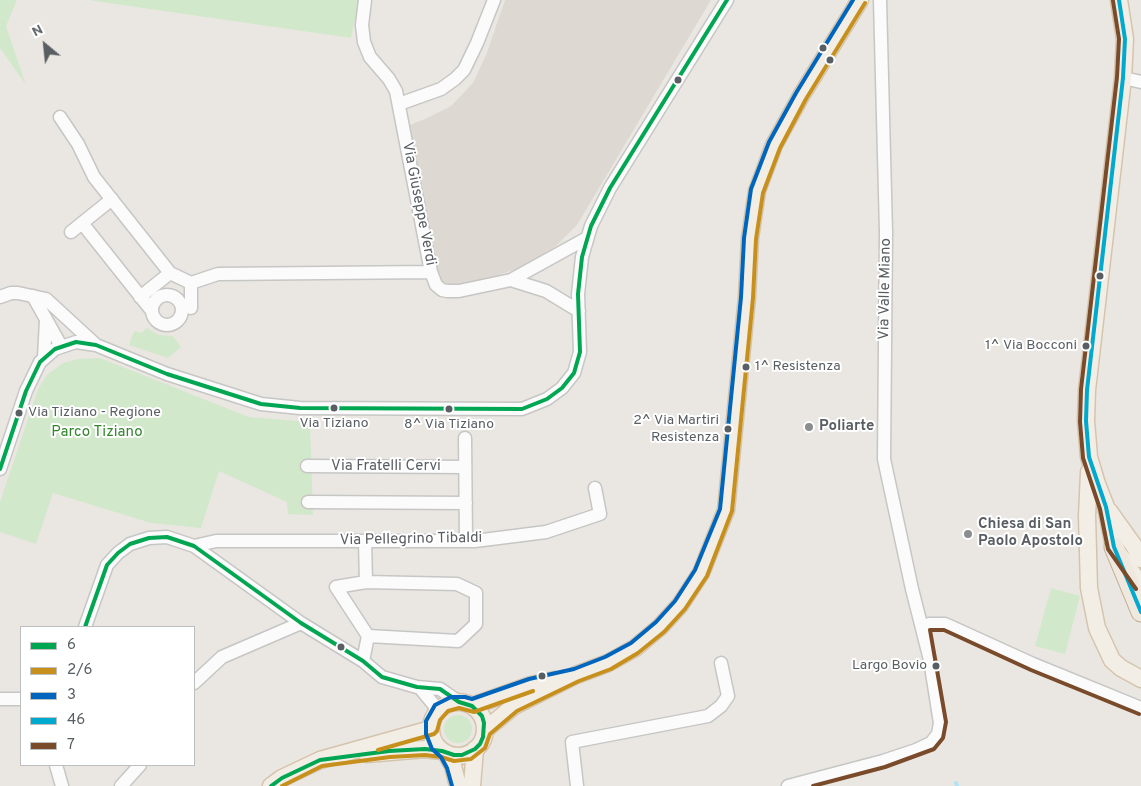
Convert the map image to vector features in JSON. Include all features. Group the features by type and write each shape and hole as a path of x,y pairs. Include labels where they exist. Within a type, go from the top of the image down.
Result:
{"highway":[{"path":"1114,547 1141,612"}],"main road":[{"path":"473,782 475,749 485,730 511,700 531,685 576,675 608,663 635,648 660,627 680,605 701,573 726,510 747,297 750,238 757,191 774,145 796,104 860,0"},
{"path":"1119,0 1124,19 1123,78 1086,390 1089,457 1087,516 1089,588 1097,628 1112,660 1121,668 1141,679"},
{"path":"1089,457 1106,507 1114,547 1141,585"},
{"path":"1106,507 1139,553"},
{"path":"279,783 320,760 426,730 436,713 445,706 511,700"},
{"path":"465,704 482,716 485,730"},
{"path":"426,730 453,766 457,783"},
{"path":"320,760 389,751 425,749 462,755 475,749"}],"street":[{"name":"Via Giuseppe Verdi","path":"365,0 362,25 366,50 392,85 399,104 431,272 436,284 442,290 459,291 511,280 587,238"},
{"path":"399,104 441,89 460,74 471,58 494,0"},
{"path":"44,358 64,345 76,342 96,345 168,374 261,404 300,408 522,409 547,399 562,388 574,373 580,352 578,294 582,257 591,226 610,188 727,0"},
{"name":"Via Valle Miano","path":"788,786 883,761 931,743 938,734 940,723 930,660 912,589 884,459 886,232 880,0"},
{"path":"1123,78 1141,82"},
{"path":"60,117 78,144 94,177 170,273 191,283 218,274 431,272"},
{"path":"71,232 112,199"},
{"path":"82,223 152,311 153,316 159,323 164,325 173,324 177,321 187,304 191,283"},
{"path":"140,297 170,273"},
{"name":"Via Giuseppe Verdi","path":"511,280 546,291 579,312"},
{"path":"0,297 11,293 18,293 50,302 67,320 96,345"},
{"path":"34,296 46,320 64,345"},
{"path":"152,311 155,302 163,296 172,297 187,304"},
{"path":"0,469 26,391 44,358 46,320"},
{"path":"64,345 68,333 67,320"},
{"path":"465,438 466,541"},
{"name":"Via Fratelli Cervi","path":"307,466 465,467"},
{"name":"Via Pellegrino Tibaldi","path":"194,546 216,541 466,541 546,532 600,514 595,488"},
{"path":"308,502 466,503"},
{"path":"85,626 104,570 118,553 130,544 148,538 166,538 194,546 301,623 362,661 382,677 418,688 440,689 465,704"},
{"path":"365,541 366,582"},
{"path":"362,661 368,636 336,587 366,582 456,584 476,593 476,624 458,640 368,636"},
{"path":"195,682 222,657 301,623"},
{"path":"922,627 929,624 945,624 1033,664 1141,708"},
{"path":"577,786 572,742 708,716 721,706 728,696 721,663"},
{"path":"418,688 434,705 436,713"},
{"path":"0,699 20,699"},
{"path":"56,766 62,786"},
{"path":"121,786 139,766"}],"shaded area":[{"path":"505,0 711,0 577,225 556,246 525,266 487,279 454,287 439,285 405,127 451,106 473,83 486,55"}],"green space":[{"path":"0,0 17,0 6,26 26,85 0,48"},
{"path":"88,0 359,0 351,38"},
{"path":"147,328 159,335 173,336 181,347 168,358 129,345 134,331 141,333"},
{"name":"Parco Tiziano","path":"100,358 249,417 310,422 313,515 288,514 287,502 219,471 201,528 151,523 53,493 36,544 0,532 0,502 38,389 47,375 63,363 77,359"},
{"path":"1051,588 1080,596 1065,654 1035,646"},
{"path":"458,715 468,719 472,729 468,739 458,743 448,739 444,729 448,719"}],"transit line":[{"name":"6","path":"0,469 26,391 40,362 55,349 76,342 96,345 167,374 261,404 300,408 522,409 547,399 562,388 574,373 580,352 578,294 582,257 591,226 610,188 727,0"},
{"name":"3","path":"452,786 447,768 441,757 432,749 426,734 426,721 435,705 451,697 472,699 529,679 574,669 605,657 631,643 656,622 675,601 695,570 720,509 741,297 744,238 751,189 769,142 796,93 853,0"},
{"name":"46","path":"1119,0 1125,39 1123,78 1087,390 1086,421 1089,457 1106,507 1114,547 1141,612"},
{"name":"7","path":"1113,1 1119,39 1117,77 1081,389 1080,422 1083,458 1100,509 1108,549 1136,589"},
{"name":"2/6","path":"282,786 322,766 390,757 425,755 454,761 471,759 485,748 490,734 517,711 579,681 611,669 638,653 664,632 685,609 707,576 732,511 753,298 756,239 763,193 780,148 806,99 865,3"},
{"name":"6","path":"85,626 107,565 118,553 130,544 149,538 167,537 194,546 301,623 363,661 382,677 417,687 440,689 459,702 472,706 482,716 484,723 483,737 480,744 475,749 462,755 425,749 389,751 320,760 282,778 271,786"},
{"name":"7","path":"813,786 885,767 934,749 943,738 946,722 930,630 944,630 1031,670 1139,714"},
{"name":"2/6","path":"378,750 434,734 437,731 440,720 448,711 459,708 474,712 533,691"}],"place":[{"name":"1^ Via Bocconi","path":"1086,346"},
{"name":"1^ Resistenza","path":"746,367"},
{"name":"Via Tiziano","path":"334,408"},
{"name":"8^ Via Tiziano","path":"449,409"},
{"name":"Via Tiziano - Regione","path":"19,413"},
{"name":"Poliarte","path":"809,427"},
{"name":"2^ Via Martiri Resistenza","path":"728,429"},
{"name":"Chiesa di San Paolo Apostolo","path":"968,534"},
{"name":"Largo Bovio","path":"936,666"}]}
